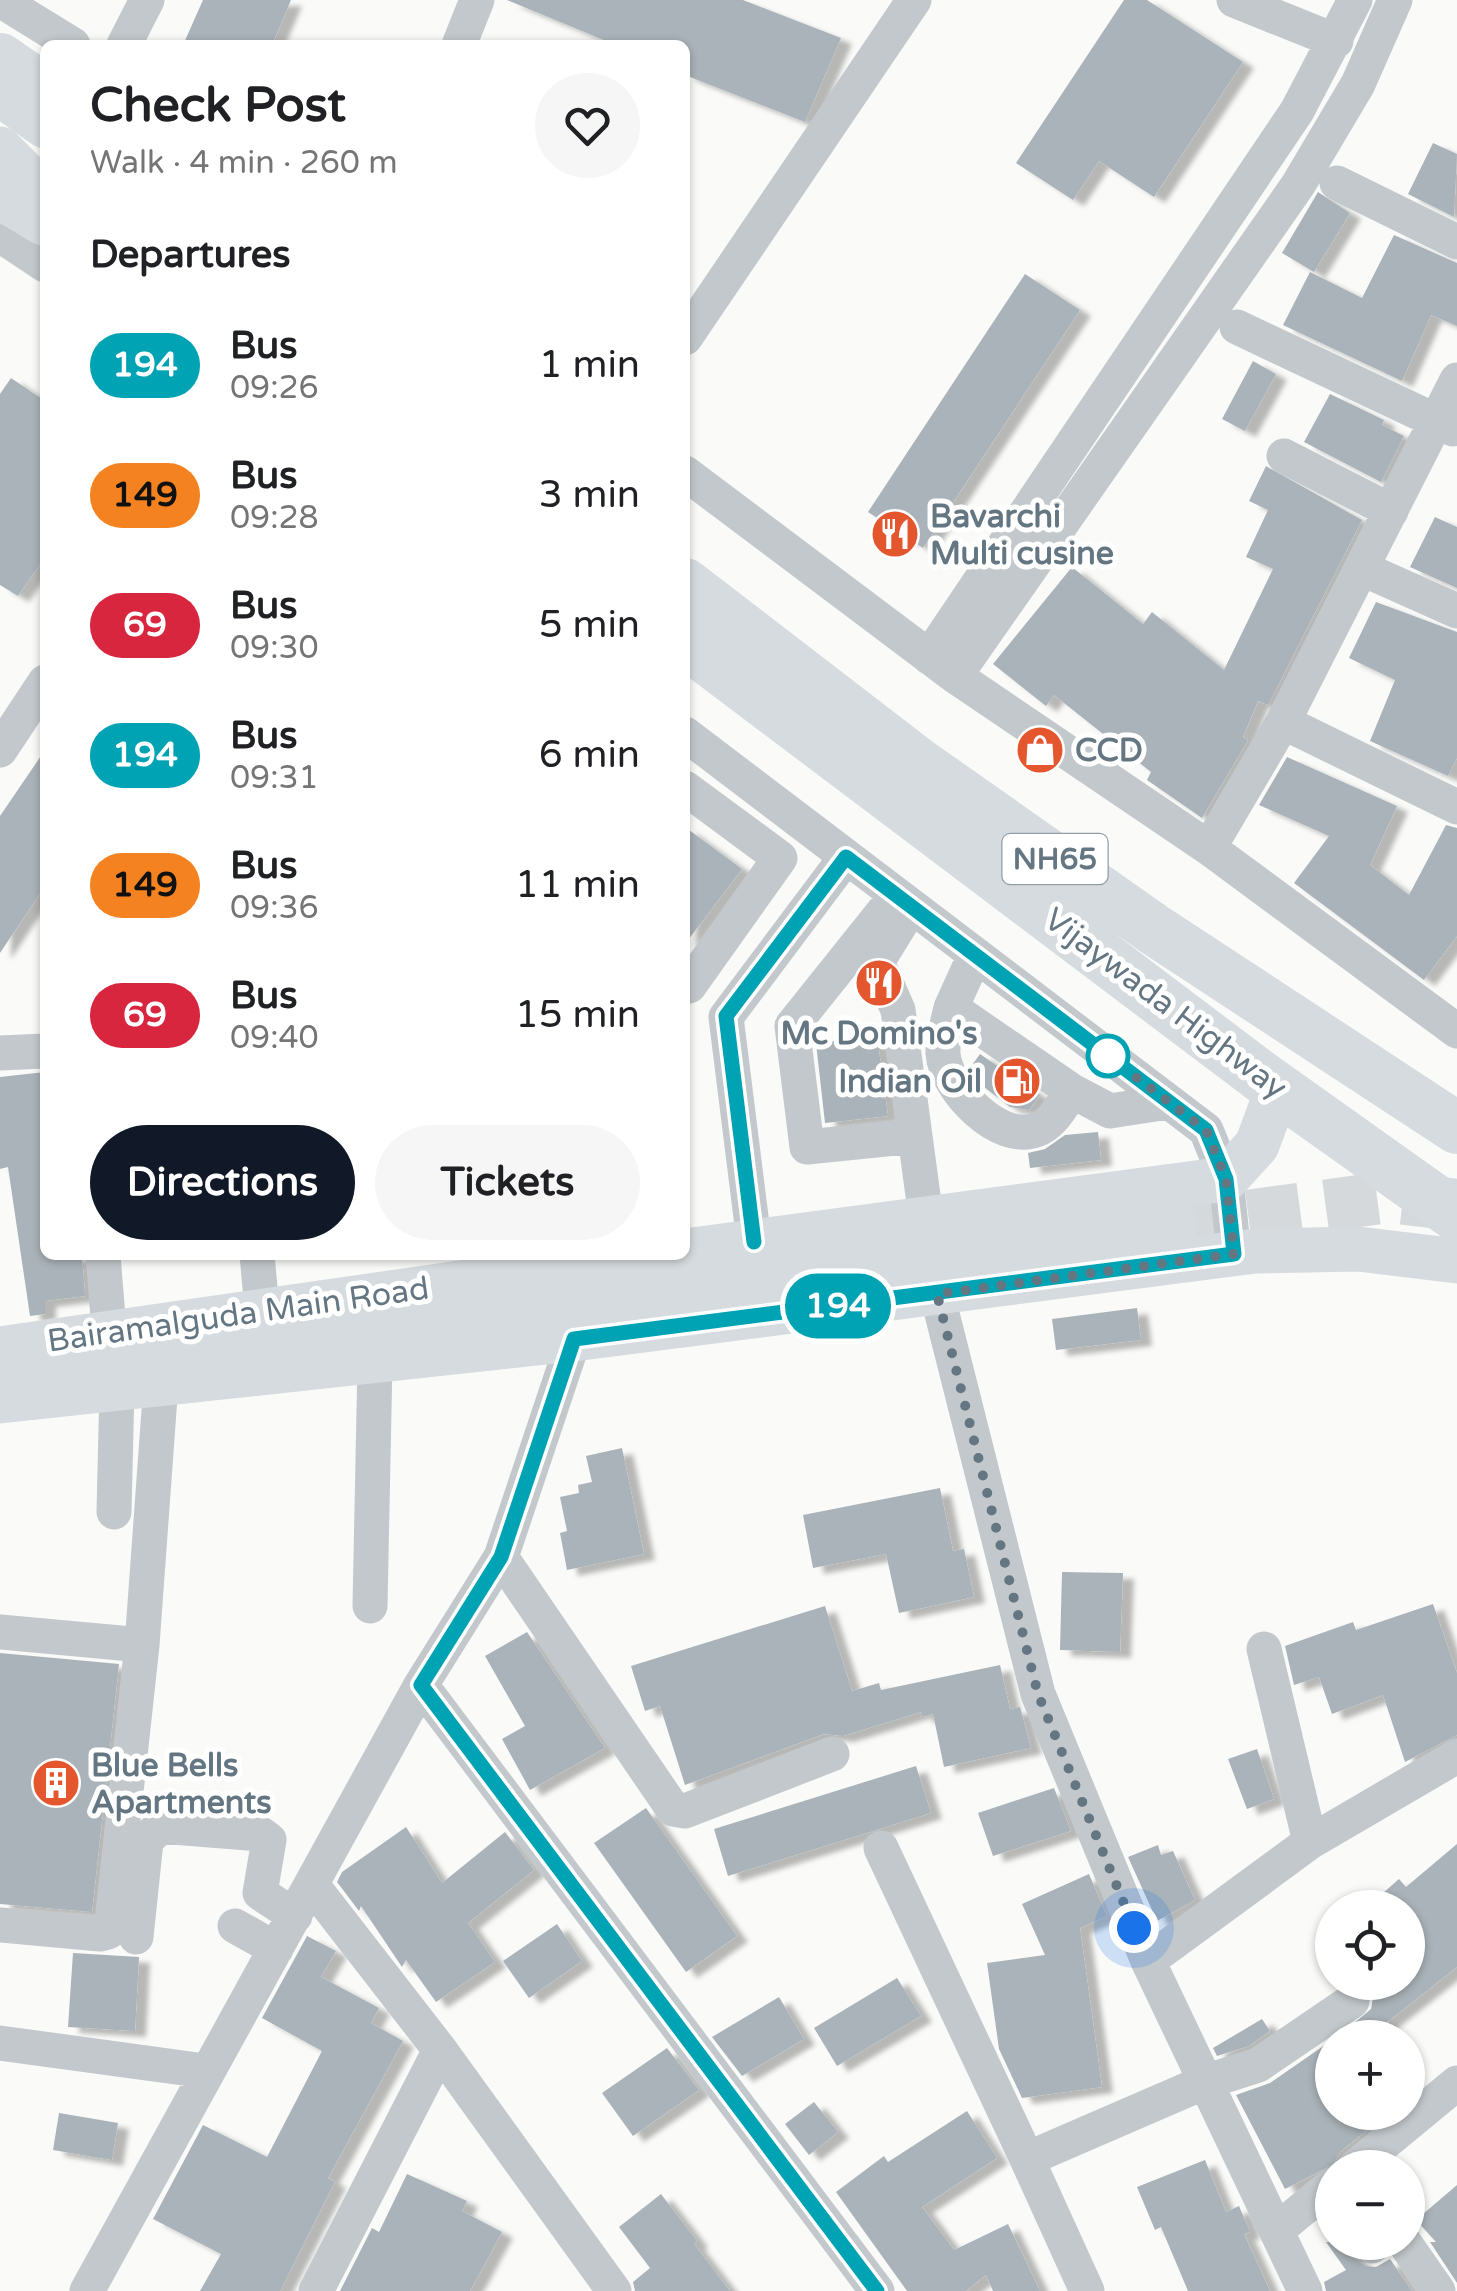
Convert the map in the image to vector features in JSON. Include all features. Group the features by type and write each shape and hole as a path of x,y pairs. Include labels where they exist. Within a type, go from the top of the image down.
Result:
{"highway":[{"path":"0,59 40,87"},
{"path":"0,193 40,217"},
{"name":"Vijaywada Highway","path":"690,588 812,685 998,819 1156,930 1448,1122"},
{"name":"Vijaywada Highway","path":"690,646 1278,1088 1457,1216"},
{"path":"0,1374 1171,1226"}],"main road":[{"path":"0,94 40,122"},
{"path":"0,150 40,189"},
{"path":"690,1250 1226,1179 1256,1145 1278,1088"},
{"path":"0,1400 574,1339 1234,1254 1358,1249 1457,1261"},
{"name":"Bairamalguda Main Road","path":"0,1350 109,1330 619,1260"}],"street":[{"path":"0,0 64,40"},
{"path":"127,40 147,0"},
{"path":"460,40 478,0"},
{"path":"690,331 914,0"},
{"path":"1234,0 1301,12 1336,41"},
{"path":"942,666 1302,101 1355,0"},
{"path":"942,666 1287,201 1358,84 1395,0"},
{"path":"1302,101 1336,120"},
{"path":"1336,182 1457,242"},
{"path":"0,234 40,261"},
{"path":"1238,327 1446,426"},
{"path":"1208,848 1282,722 1391,511 1446,426 1457,380"},
{"path":"1284,456 1391,511"},
{"path":"690,477 942,666 1208,848 1457,1031"},
{"path":"1363,569 1457,612"},
{"path":"0,750 12,708 40,686"},
{"path":"1282,722 1457,806"},
{"path":"690,738 1206,1130 1226,1179 1234,1254"},
{"path":"690,792 780,858 690,985"},
{"path":"754,1242 726,1016 846,857"},
{"path":"903,902 792,1026 807,1147 915,1136"},
{"path":"903,902 877,962 898,1010 926,1218"},
{"path":"975,955 951,1008 943,1052 957,1089 1002,1129 1032,1132 1048,1123 1072,1091"},
{"path":"839,970 879,973"},
{"path":"951,1008 1072,1091 1110,1110 1168,1102"},
{"path":"0,1053 40,1051"},
{"path":"104,1260 109,1330"},
{"path":"257,1260 262,1309"},
{"path":"937,1294 1038,1694 1148,1961 1305,2291"},
{"path":"87,2291 421,1685 501,1557 574,1339"},
{"path":"370,1606 375,1362"},
{"path":"114,1512 139,1385"},
{"path":"0,1925 108,1932 142,1645 139,1385"},
{"path":"501,1557 672,1809 685,1811 832,1754"},
{"path":"0,1632 142,1645"},
{"path":"1264,1649 1310,1842"},
{"path":"421,1685 877,2291"},
{"path":"1148,1961 1310,1842 1457,1756"},
{"path":"136,1938 146,1841 160,1826 261,1834 269,1840 260,1894 295,1916"},
{"path":"881,1848 1087,2291"},
{"path":"312,1885 440,2050 614,2291"},
{"path":"235,1926 276,1949"},
{"path":"1028,2159 1205,2082 1258,2065 1352,2001"},
{"path":"0,2043 205,2071"},
{"path":"316,2291 440,2050"},
{"path":"1376,2150 1457,2083"},
{"path":"1277,2230 1315,2199"},
{"path":"1402,2260 1438,2291"}],"building":[{"path":"203,0 291,0 274,40 185,40"},
{"path":"507,0 743,0 841,38 805,122 690,77 690,40 604,40"},
{"path":"1124,0 1147,0 1243,62 1154,197 1099,161 1073,200 1016,163"},
{"path":"1433,143 1457,154 1454,217 1408,194"},
{"path":"1318,192 1350,213 1314,272 1282,253"},
{"path":"1394,235 1457,263 1457,326 1431,315 1402,381 1283,325 1310,272 1362,298"},
{"path":"1025,274 1080,310 923,548 868,512"},
{"path":"1253,361 1276,374 1245,431 1222,419"},
{"path":"11,378 40,398 40,564 18,596 0,585 0,394"},
{"path":"1330,394 1384,420 1382,425 1404,436 1381,482 1304,442"},
{"path":"1266,466 1362,520 1268,705 1258,701 1243,737 1248,740 1202,818 1147,780 1151,772 1054,695 1046,706 993,664 1072,567 1143,624 1152,612 1224,670 1273,569 1246,557 1268,510 1249,501"},
{"path":"1435,517 1457,527 1457,588 1410,567"},
{"path":"1376,602 1457,632 1457,758 1448,776 1370,741 1395,680 1349,658"},
{"path":"40,757 40,893 0,953 0,816"},
{"path":"1287,757 1397,806 1370,865 1409,895 1446,825 1457,828 1457,936 1424,980 1294,883 1329,836 1259,805"},
{"path":"690,831 742,869 690,937"},
{"path":"877,1036 888,1116 825,1123 816,1043"},
{"path":"980,1054 1040,1095 1029,1110 1010,1107 980,1084 970,1068"},
{"path":"40,1073 40,1260 82,1260 85,1296 45,1301 45,1314 30,1316 8,1167 0,1169 0,1077"},
{"path":"1098,1132 1101,1160 1030,1168 1028,1153 1045,1149 1065,1135"},
{"path":"1137,1308 1141,1340 1056,1350 1052,1319"},
{"path":"622,1448 644,1554 567,1570 560,1533 567,1531 560,1497 579,1493 578,1485 592,1482 586,1456"},
{"path":"940,1488 953,1551 964,1549 974,1597 899,1613 886,1554 813,1568 803,1515"},
{"path":"1062,1572 1123,1573 1120,1652 1060,1650"},
{"path":"1433,1604 1457,1673 1457,1735 1405,1762 1383,1695 1332,1714 1319,1677 1294,1685 1285,1646 1353,1622 1356,1630"},
{"path":"825,1606 852,1691 879,1683 881,1690 1000,1665 1010,1709 1020,1707 1031,1748 944,1767 933,1714 922,1717 921,1712 843,1736 824,1734 685,1785 660,1706 645,1711 631,1666"},
{"path":"527,1632 605,1748 530,1790 502,1739 525,1726 485,1656"},
{"name":"Blue Bells Apartments","path":"0,1653 119,1664 92,1912 0,1904"},
{"path":"1257,1749 1274,1799 1247,1809 1228,1759"},
{"path":"916,1766 931,1813 728,1876 714,1829"},
{"path":"1054,1788 1071,1831 993,1856 978,1813"},
{"path":"646,1808 737,1936 686,1972 594,1843"},
{"path":"406,1827 442,1883 505,1832 534,1870 468,1923 495,1962 436,2002 406,1960 402,1967 361,1906 359,1911 337,1882 342,1872"},
{"path":"1457,1844 1457,1967 1425,1992 1425,1890 1386,1890 1399,1879 1406,1887"},
{"path":"1158,1845 1161,1855 1173,1851 1195,1900 1157,1921 1128,1857"},
{"path":"1089,1874 1107,1916 1080,1928 1102,2087 1022,2098 999,2049 987,1963 1045,1955 1022,1904"},
{"path":"557,1924 582,1961 529,1998 503,1961"},
{"path":"307,1936 336,1951 321,1977 379,2008 371,2023 403,2041 328,2178 335,2182 280,2291 200,2291 221,2254 153,2219 203,2125 267,2157 322,2051 262,2018"},
{"path":"73,1953 139,1957 135,2031 68,2027"},
{"path":"897,1978 921,2016 837,2066 814,2028"},
{"path":"779,1997 804,2039 742,2076 712,2037"},
{"path":"1373,2000 1415,2000 1390,2020 1358,2020 1371,2009"},
{"path":"1262,2019 1270,2031 1249,2046 1217,2056 1213,2048"},
{"path":"667,2048 699,2090 633,2136 602,2093"},
{"path":"1315,2052 1315,2130 1367,2130 1342,2150 1315,2150 1315,2174 1285,2189 1236,2095 1270,2083"},
{"path":"814,2102 838,2132 809,2155 785,2124"},
{"path":"967,2111 997,2158 922,2207 954,2250 1008,2224 1040,2291 993,2291 986,2275 966,2291 907,2291 836,2192 884,2156 888,2162"},
{"path":"59,2113 118,2123 112,2160 53,2150"},
{"path":"1205,2160 1226,2212 1239,2206 1250,2232 1244,2234 1270,2291 1188,2291 1161,2227 1155,2230 1137,2187"},
{"path":"407,2174 467,2201 462,2211 502,2232 470,2291 340,2291 372,2228 379,2232"},
{"path":"1457,2185 1457,2283 1430,2242 1436,2242 1425,2230 1425,2212"},
{"path":"661,2194 730,2291 635,2291 633,2282 650,2268 619,2227"},
{"path":"1339,2260 1358,2260 1376,2267 1391,2260 1412,2291 1326,2291 1324,2282 1346,2270"}],"tunnel":[{"path":"1171,1226 1389,1197 1457,1205"}],"bus line":[{"name":"194","path":"754,1242 726,1016 846,857 1206,1130 1226,1179 1234,1254 574,1339 501,1557 421,1685 877,2291"}],"place":[{"name":"Bavarchi Multi cusine","path":"895,534"},
{"name":"CCD","path":"1040,750"},
{"name":"Mc Domino's","path":"879,983"},
{"name":"Indian Oil","path":"1017,1081"},
{"name":"Blue Bells Apartments","path":"56,1783"}],"route":[{"path":"1108,1056 1206,1130 1226,1179 1234,1254 937,1294 1038,1694 1134,1928"}]}
